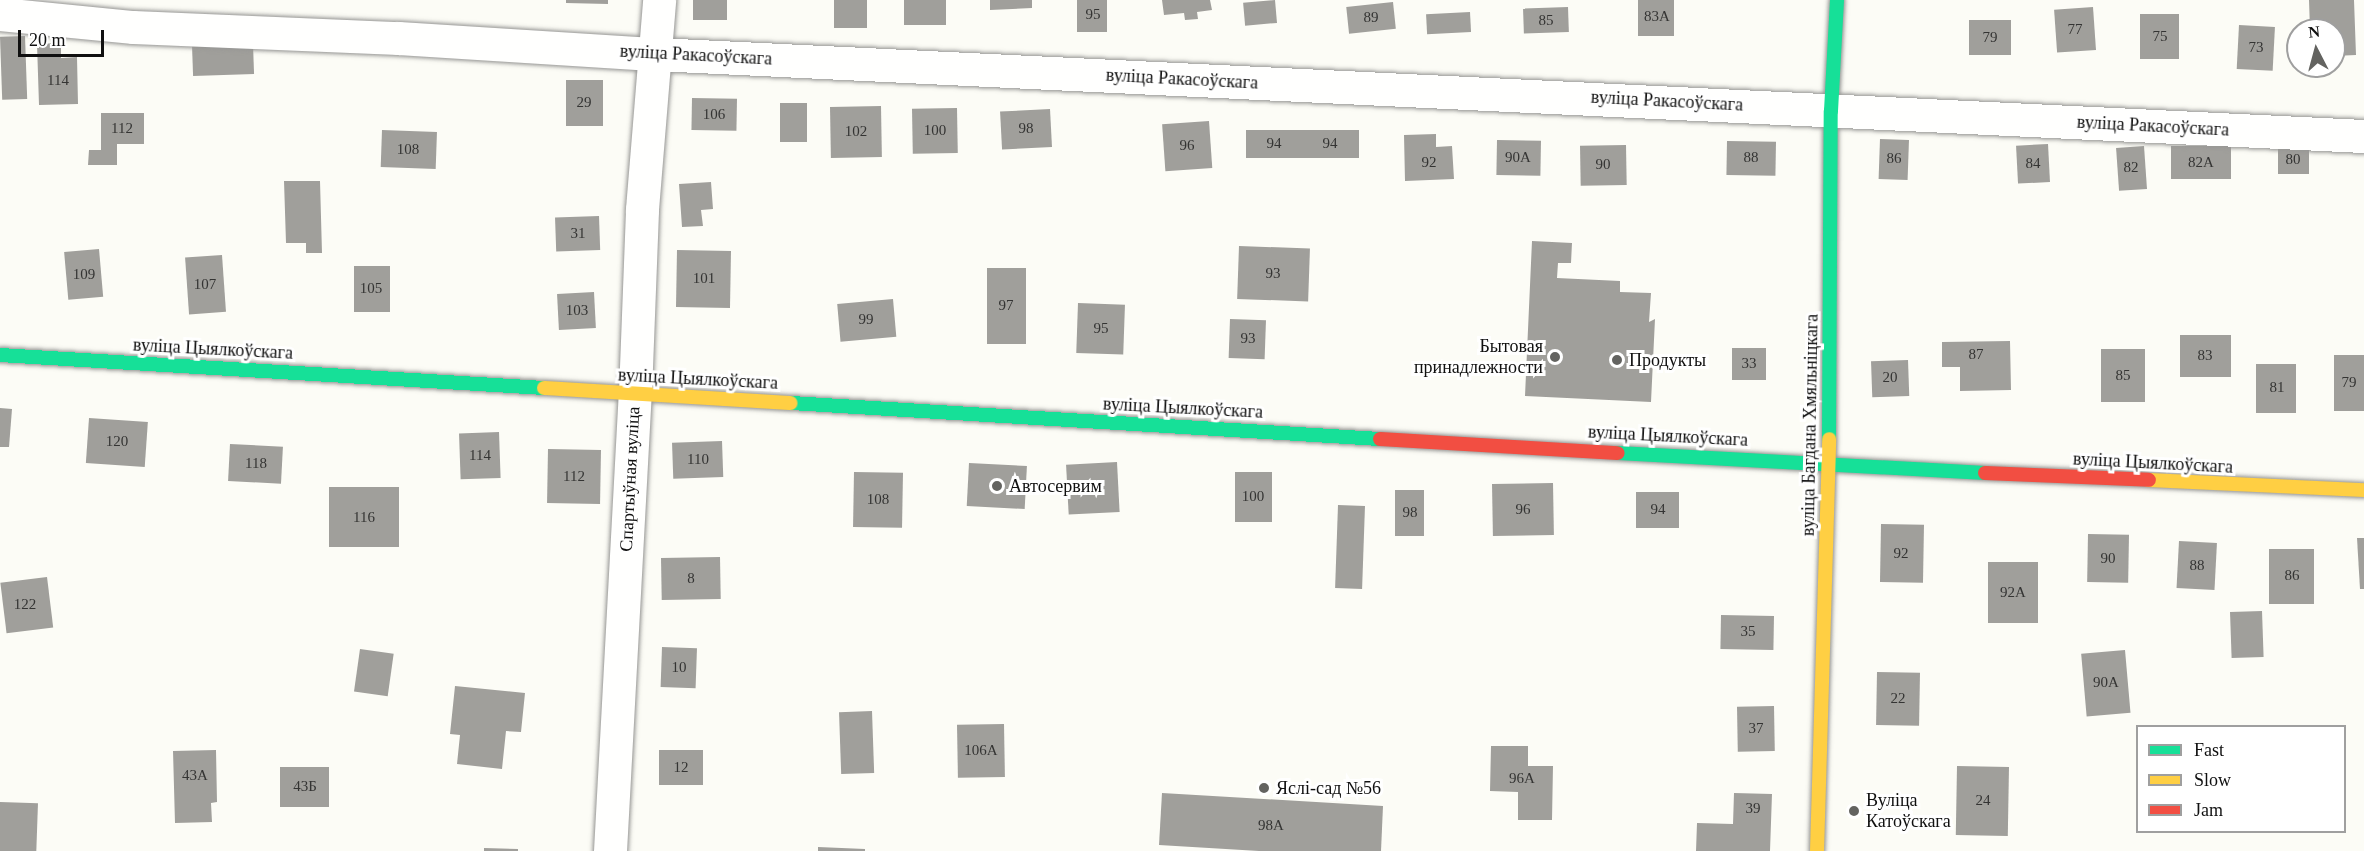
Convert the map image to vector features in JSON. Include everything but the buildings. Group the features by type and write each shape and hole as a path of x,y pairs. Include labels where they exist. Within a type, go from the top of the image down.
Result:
{"street":[{"name":"Спартыўная вуліца","path":"610,851 635,393 642,209 659,0"},
{"name":"вуліца Багдана Хмяльніцкага","path":"1817,851 1830,404 1831,111 1837,0"},
{"name":"вуліца Ракасоўскага","path":"0,15 133,27 399,38 656,54 2364,136"},
{"name":"вуліца Цыялкоўскага","path":"0,355 1827,465 2364,490"}],"traffic: fast":[{"path":"1829,439 1831,111 1837,0"},
{"path":"0,355 544,388"},
{"path":"791,403 1380,439"},
{"path":"1618,453 1985,473"}],"traffic: slow":[{"path":"544,388 791,403"},
{"path":"1817,851 1829,439"},
{"path":"2149,480 2364,490"}],"traffic: jam":[{"path":"1380,439 1618,453"},
{"path":"1985,473 2149,480"}],"place":[{"name":"Бытовая принадлежности","path":"1555,357"},
{"name":"Продукты","path":"1617,360"},
{"name":"Автосервим","path":"997,486"},
{"name":"Яслі-сад №56","path":"1264,788"},
{"name":"Вуліца Катоўскага","path":"1854,811"}]}
